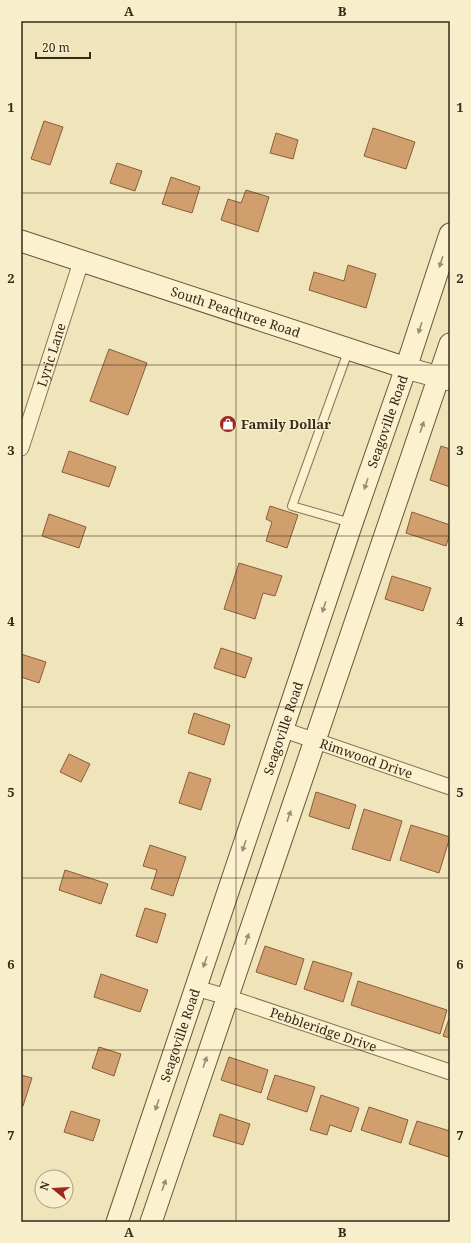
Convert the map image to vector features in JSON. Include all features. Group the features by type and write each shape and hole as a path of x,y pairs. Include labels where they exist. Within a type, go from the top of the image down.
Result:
{"main road":[{"name":"Seagoville Road","path":"120,1213 450,234"},
{"name":"South Peachtree Road","path":"21,241 406,368 445,378"},
{"path":"120,1213 153,1219 227,997 315,742 445,378 450,344"}],"street":[{"name":"Lyric Lane","path":"21,448 81,262"},
{"name":"Rimwood Drive","path":"284,730 315,742 450,787"},
{"name":"Pebbleridge Drive","path":"196,988 450,1072"}],"lane":[{"path":"349,349 292,506 352,523"}],"building":[{"path":"44,121 63,127 50,165 31,159"},
{"path":"373,128 415,142 406,169 364,156"},
{"path":"276,133 298,140 293,159 270,153"},
{"path":"117,163 142,171 135,191 110,183"},
{"path":"171,177 200,187 192,213 162,204"},
{"path":"246,190 269,197 258,232 221,220 228,199 241,203"},
{"path":"348,265 376,274 366,308 309,290 314,272 344,281"},
{"path":"109,349 147,363 128,415 90,401"},
{"path":"441,446 450,449 450,487 430,480"},
{"path":"69,451 116,467 109,487 62,472"},
{"path":"270,506 298,515 287,548 266,541 272,522 266,519"},
{"path":"412,512 450,525 450,533 446,546 406,533"},
{"path":"49,514 86,527 79,548 42,536"},
{"path":"239,563 282,576 275,596 263,593 255,619 224,609"},
{"path":"392,576 431,588 423,611 385,599"},
{"path":"221,648 252,658 245,678 214,668"},
{"path":"21,654 46,662 39,683 21,677"},
{"path":"194,713 230,725 224,745 188,733"},
{"path":"69,754 90,764 81,782 60,772"},
{"path":"189,772 211,779 201,810 179,803"},
{"path":"316,792 356,805 349,829 309,816"},
{"path":"364,809 402,821 390,861 352,849"},
{"path":"411,825 450,837 439,873 400,860"},
{"path":"150,845 186,857 173,896 151,889 157,870 143,866"},
{"path":"65,870 108,884 101,904 59,890"},
{"path":"145,908 166,914 157,943 136,936"},
{"path":"265,946 304,959 296,985 256,972"},
{"path":"313,961 352,973 343,1002 304,989"},
{"path":"101,974 148,990 140,1012 94,997"},
{"path":"358,981 447,1010 440,1034 351,1005"},
{"path":"450,1016 450,1038 443,1036"},
{"path":"99,1047 121,1054 114,1076 92,1068"},
{"path":"229,1057 268,1070 261,1093 221,1080"},
{"path":"21,1075 32,1078 23,1106 21,1105"},
{"path":"275,1075 315,1087 307,1112 267,1099"},
{"path":"321,1095 359,1108 351,1132 330,1125 327,1135 310,1130"},
{"path":"369,1107 408,1120 401,1143 361,1130"},
{"path":"71,1111 100,1120 93,1141 64,1132"},
{"path":"220,1114 250,1124 243,1145 213,1136"},
{"path":"417,1121 450,1131 449,1157 409,1144"}],"place":[{"name":"Family Dollar","path":"228,424"}]}
